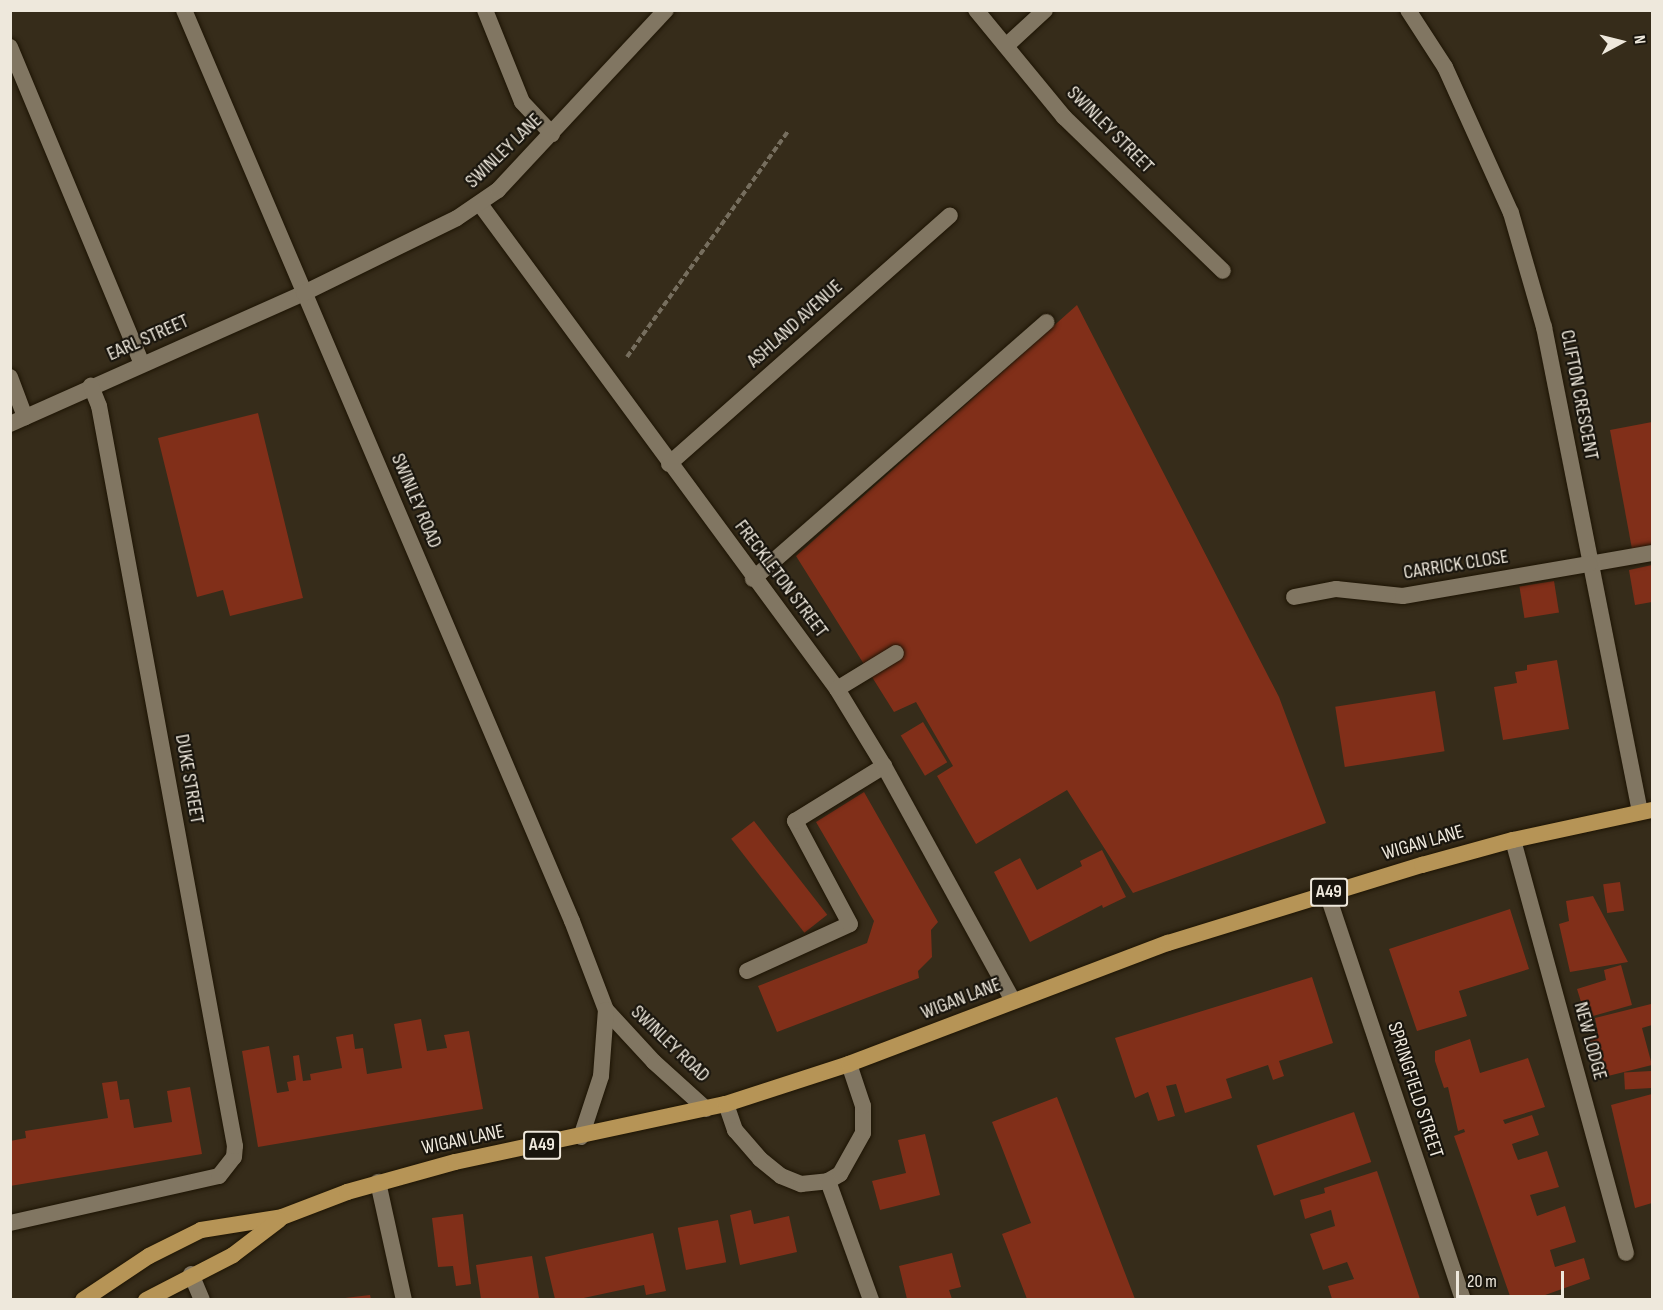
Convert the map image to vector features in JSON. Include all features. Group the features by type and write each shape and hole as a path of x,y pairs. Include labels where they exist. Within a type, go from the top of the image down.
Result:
{"highway":[{"name":"WIGAN LANE","path":"83,1299 149,1256 201,1230 282,1217 378,1182 726,1104 849,1064 1168,943 1327,893 1513,840 1646,811"},
{"name":"WIGAN LANE","path":"191,1274 233,1255 282,1217"},
{"name":"A49","path":"146,1299 191,1274"}],"street":[{"name":"SWINLEY ROAD","path":"184,10 572,921 606,1010 654,1062 706,1109"},
{"path":"485,10 522,102 552,134"},
{"name":"SWINLEY LANE","path":"304,293 480,204 552,134 666,10"},
{"name":"SWINLEY STREET","path":"976,10 1064,117 1223,271"},
{"path":"1006,46 1045,10"},
{"name":"CLIFTON CRESCENT","path":"1408,10 1445,68 1511,213 1544,327 1589,564 1646,811"},
{"path":"10,47 142,364"},
{"name":"FRECKLETON STREET","path":"480,204 753,579 837,689 884,766 1013,1001"},
{"name":"ASHLAND AVENUE","path":"669,464 950,215"},
{"name":"EARL STREET","path":"18,420 304,293"},
{"path":"753,579 1047,322"},
{"path":"10,377 18,420"},
{"name":"DUKE STREET","path":"10,1223 219,1176 234,1157 235,1146 99,406 91,386"},
{"name":"CARRICK CLOSE","path":"1293,597 1336,589 1403,596 1653,554"},
{"path":"837,689 896,653"},
{"path":"747,971 850,924 795,821 884,766"},
{"name":"NEW LODGE","path":"1513,840 1626,1253"},
{"name":"SPRINGFIELD STREET","path":"1327,893 1463,1299"},
{"name":"SWINLEY ROAD","path":"581,1137 601,1076 606,1010"},
{"path":"726,1104 735,1130 760,1159 782,1176 801,1184 828,1181 840,1174 863,1133 863,1106 849,1064"},
{"path":"828,1181 871,1299"},
{"path":"378,1182 404,1299"},
{"path":"191,1274 202,1299"}],"path":[{"path":"609,382 788,131"}],"building":[{"path":"1077,305 1279,697 1326,823 1133,893 1067,790 976,844 937,776 953,766 916,702 894,712 796,556"},
{"path":"258,413 303,598 230,616 223,590 197,597 158,438"},
{"path":"1652,422 1652,545 1632,549 1610,430"},
{"path":"1652,565 1652,602 1635,605 1629,570"},
{"path":"1554,581 1559,613 1524,618 1519,586"},
{"path":"1557,660 1569,729 1503,740 1494,687 1517,683 1515,672 1527,670 1527,665"},
{"path":"1435,691 1445,751 1345,767 1335,707"},
{"path":"923,722 947,762 925,776 901,735"},
{"path":"864,792 938,922 931,930 932,957 918,971 919,978 777,1032 758,986 867,943 874,921 816,822"},
{"path":"754,821 827,915 804,933 731,839"},
{"path":"1102,850 1126,897 1103,908 1102,905 1030,942 994,872 1020,858 1037,890 1082,866 1080,861"},
{"path":"1620,882 1624,911 1607,913 1603,884"},
{"path":"1593,896 1628,962 1570,972 1559,924 1569,921 1566,901"},
{"path":"1510,909 1529,969 1459,991 1467,1016 1417,1031 1389,949"},
{"path":"1621,965 1632,1005 1586,1018 1577,989 1606,980 1604,970"},
{"path":"1312,977 1333,1043 1279,1061 1284,1076 1273,1080 1268,1065 1226,1079 1232,1098 1185,1113 1176,1084 1166,1086 1175,1116 1158,1121 1148,1092 1135,1098 1115,1038"},
{"path":"1651,1004 1652,1025 1642,1028 1652,1065 1600,1078 1589,1036 1598,1034 1595,1018"},
{"path":"421,1019 427,1051 447,1048 444,1035 469,1031 483,1109 258,1147 242,1051 269,1046 277,1093 289,1091 287,1082 296,1080 293,1056 299,1055 303,1081 311,1080 310,1074 342,1068 336,1037 353,1034 355,1049 363,1048 367,1074 402,1068 394,1024"},
{"path":"1470,1039 1480,1073 1528,1058 1545,1107 1503,1120 1505,1124 1532,1115 1539,1135 1512,1144 1514,1150 1518,1160 1547,1151 1559,1187 1530,1195 1537,1216 1565,1206 1576,1242 1550,1250 1555,1267 1584,1258 1590,1279 1534,1299 1511,1299 1454,1136 1465,1132 1464,1129 1458,1131 1448,1087 1444,1088 1435,1061 1435,1051"},
{"path":"1651,1071 1652,1088 1625,1089 1624,1072"},
{"path":"117,1081 120,1100 129,1099 134,1128 172,1122 167,1091 190,1087 202,1154 10,1186 10,1141 26,1138 25,1131 108,1118 102,1083"},
{"path":"1652,1094 1652,1203 1635,1208 1611,1105"},
{"path":"1057,1097 1135,1299 1027,1299 1002,1234 1031,1223 992,1122"},
{"path":"1354,1112 1371,1162 1274,1196 1257,1146"},
{"path":"925,1134 940,1195 880,1210 872,1181 906,1173 898,1140"},
{"path":"1377,1171 1420,1299 1332,1299 1328,1286 1354,1279 1347,1262 1323,1270 1310,1234 1335,1226 1331,1210 1305,1219 1300,1200 1325,1193 1324,1188"},
{"path":"751,1210 754,1224 789,1216 797,1252 740,1265 730,1215"},
{"path":"463,1214 471,1284 456,1286 453,1266 438,1267 432,1218"},
{"path":"718,1220 726,1262 686,1270 678,1228"},
{"path":"653,1233 666,1291 646,1295 644,1285 579,1299 555,1299 545,1257"},
{"path":"952,1253 961,1287 949,1290 952,1299 907,1299 899,1266"},
{"path":"532,1256 539,1298 481,1299 476,1265"},
{"path":"370,1295 371,1299 345,1298"}]}
